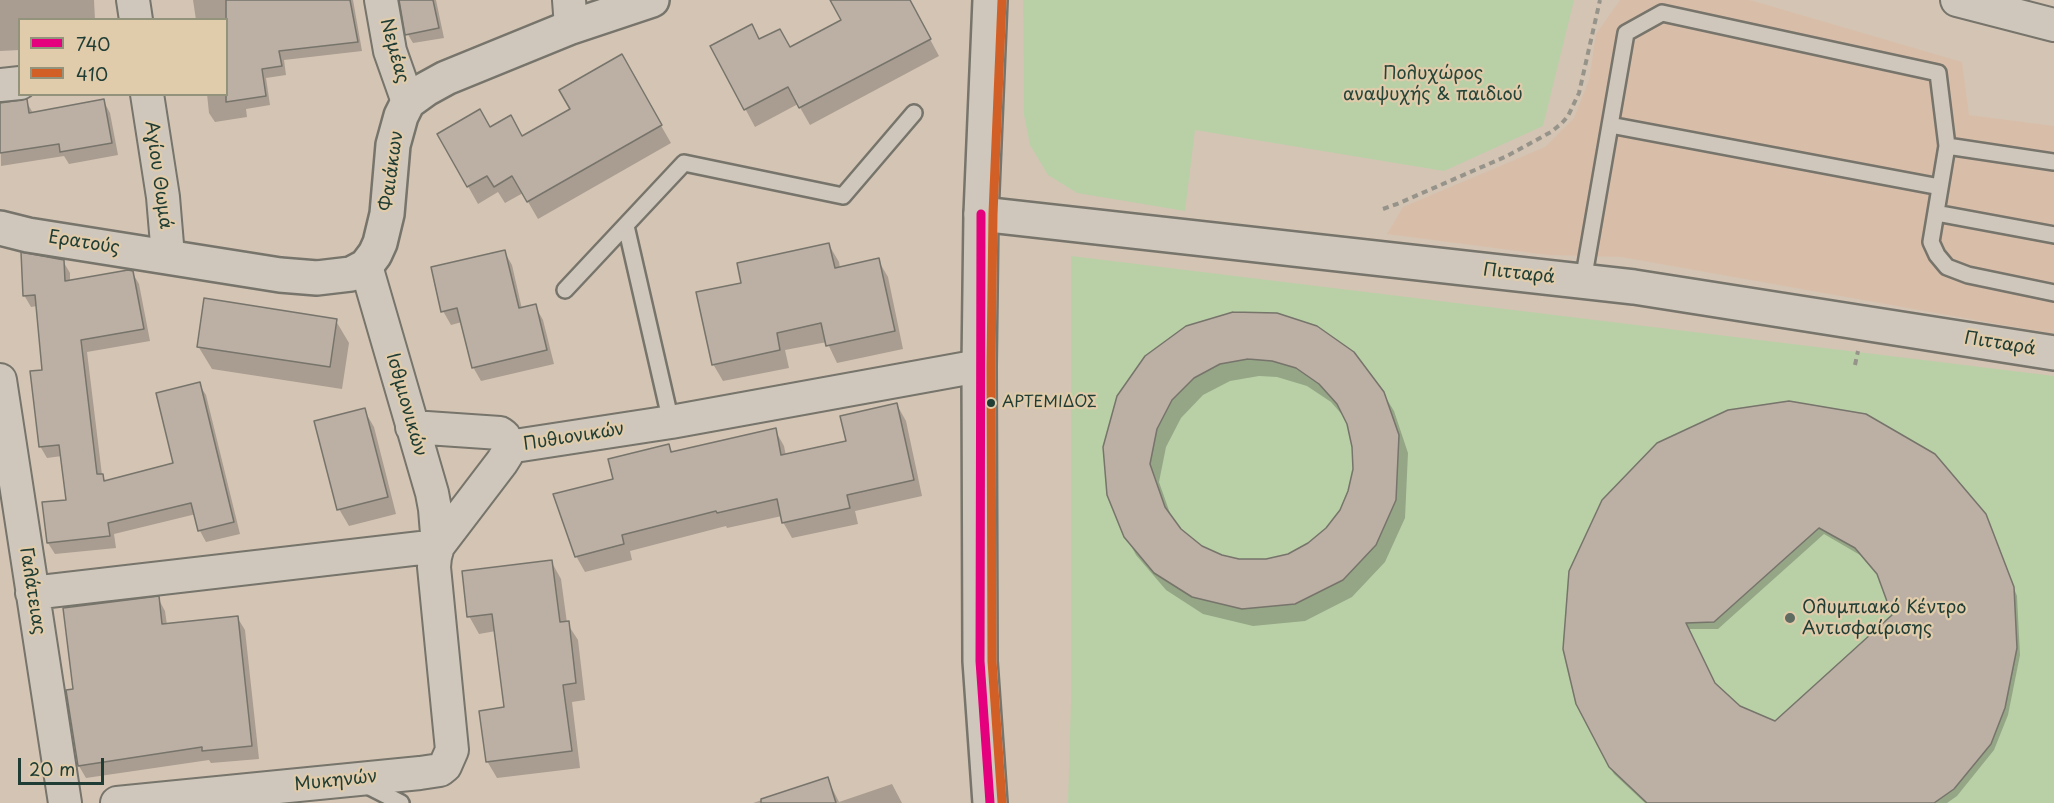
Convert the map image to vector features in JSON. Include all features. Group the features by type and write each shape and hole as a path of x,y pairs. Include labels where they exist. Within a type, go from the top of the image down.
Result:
{"street":[{"path":"133,0 136,18"},
{"name":"Νεμέας","path":"381,0 390,51 408,102"},
{"path":"408,102 446,78 570,13 652,0"},
{"path":"990,0 981,214 979,366 980,662 990,803"},
{"path":"1956,0 2054,25"},
{"path":"0,85 18,83"},
{"name":"Αγίου Θωμά","path":"147,96 163,197 168,256"},
{"name":"Φαιάκων","path":"366,266 380,243 387,214 393,145 401,116 408,102"},
{"name":"Πιτταρά","path":"981,214 1634,287 2054,353"},
{"name":"Ερατούς","path":"0,228 28,235 168,256"},
{"path":"168,256 280,275 317,278 351,274 366,266"},
{"name":"Ισθμιονικών","path":"366,266 434,501 438,546"},
{"name":"Πυθιονικών","path":"438,546 502,462 508,447 671,422 979,366"},
{"name":"Γαλάτειας","path":"0,380 65,803"},
{"path":"412,427 495,432 504,436 508,447"},
{"path":"32,593 438,546"},
{"name":"Μυκηνών","path":"117,803 358,791 433,772 445,766 452,750 434,567 438,546"}],"lane":[{"path":"1583,281 1626,33 1662,13 1938,73 1947,146 1931,242 1937,255 1947,267 1968,275 2054,293"},
{"path":"565,290 684,164 843,196 914,113"},
{"path":"1610,125 1940,187"},
{"path":"1947,146 2054,162"},
{"path":"1936,213 2054,235"},
{"path":"626,226 671,422"},
{"path":"358,791 401,803"}],"path":[{"path":"1383,208 1522,148 1551,132 1562,123 1579,93 1600,0"},
{"path":"1855,365 1859,350"}],"shaded area":[{"path":"1620,0 1750,0 1962,62 1969,115 2054,126 2054,334 1621,257 1548,255 1387,234 1403,207 1545,147 1574,118 1589,80 1596,34"}],"green space":[{"name":"Πολυχώρος αναψυχής & παιδιού","path":"1023,0 1574,0 1543,126 1444,171 1195,130 1185,211 1077,193 1048,175 1030,145 1024,115"},
{"path":"1071,256 2054,376 2054,803 1068,803 1071,701"}],"building":[{"path":"226,0 350,0 358,42 279,51 282,66 262,69 266,96 226,102 226,96 228,96 228,18 226,18"},
{"path":"399,0 433,0 439,28 405,35"},
{"path":"830,0 910,0 931,39 799,108 788,87 744,110 710,46 752,24 759,39 780,29 790,47 841,20"},
{"path":"622,54 662,125 527,202 512,176 494,187 487,176 467,187 437,134 480,109 490,127 511,115 522,136 570,109 559,90"},
{"path":"27,99 29,113 104,99 112,143 60,152 59,144 0,153 0,103"},
{"path":"829,243 835,268 879,258 895,331 826,346 821,323 777,333 780,350 712,365 696,292 741,283 737,263"},
{"path":"505,250 519,308 536,304 547,350 472,368 457,308 441,312 431,267"},
{"path":"21,252 64,260 65,281 133,271 144,329 81,340 97,474 103,474 104,481 173,463 156,393 200,382 234,522 198,531 191,503 108,523 110,536 47,543 42,502 66,500 59,445 39,447 30,371 42,370 35,295 23,296"},
{"path":"204,298 337,319 330,367 197,347"},
{"path":"1233,312 1277,313 1317,326 1354,352 1384,392 1399,435 1396,500 1376,545 1343,580 1295,604 1242,609 1192,597 1154,573 1124,537 1107,495 1103,447 1117,396 1145,356 1186,326","holes":["1248,359 1272,361 1296,368 1319,384 1337,404 1347,424 1352,447 1353,469 1348,491 1340,510 1326,528 1308,543 1288,554 1266,559 1239,559 1222,555 1202,546 1181,529 1165,507 1150,464 1157,429 1172,400 1194,378 1220,364"]},
{"name":"Ολυμπιακό Κέντρο Αντισφαίρισης","path":"1789,401 1866,414 1935,454 1986,514 2014,587 2017,648 2005,708 1991,744 1954,789 1934,803 1647,803 1609,767 1576,704 1563,649 1569,571 1602,500 1657,443 1728,410","holes":["1819,528 1855,548 1877,574 1892,615 1775,721 1740,706 1715,683 1686,623 1714,622"]},
{"path":"897,403 914,480 847,495 850,508 782,523 777,499 717,513 716,511 622,535 624,544 575,557 553,494 613,479 608,459 669,444 671,452 776,428 781,455 846,441 840,416"},
{"path":"365,408 388,497 337,510 314,421"},
{"path":"552,560 560,622 569,621 576,683 563,685 572,751 486,762 479,711 504,707 492,614 467,617 462,571"},
{"path":"159,596 162,624 238,616 252,746 202,751 202,747 78,766 66,690 73,689 63,608"},
{"path":"828,777 836,803 761,803 761,799"}],"transit line":[{"name":"410","path":"1002,1 993,214 991,366 992,661 1002,802"},
{"name":"740","path":"981,214 980,661 990,803"}],"place":[{"name":"ΑΡΤΕΜΙΔΟΣ","path":"991,403"},
{"name":"Ολυμπιακό Κέντρο Αντισφαίρισης","path":"1790,618"}]}
